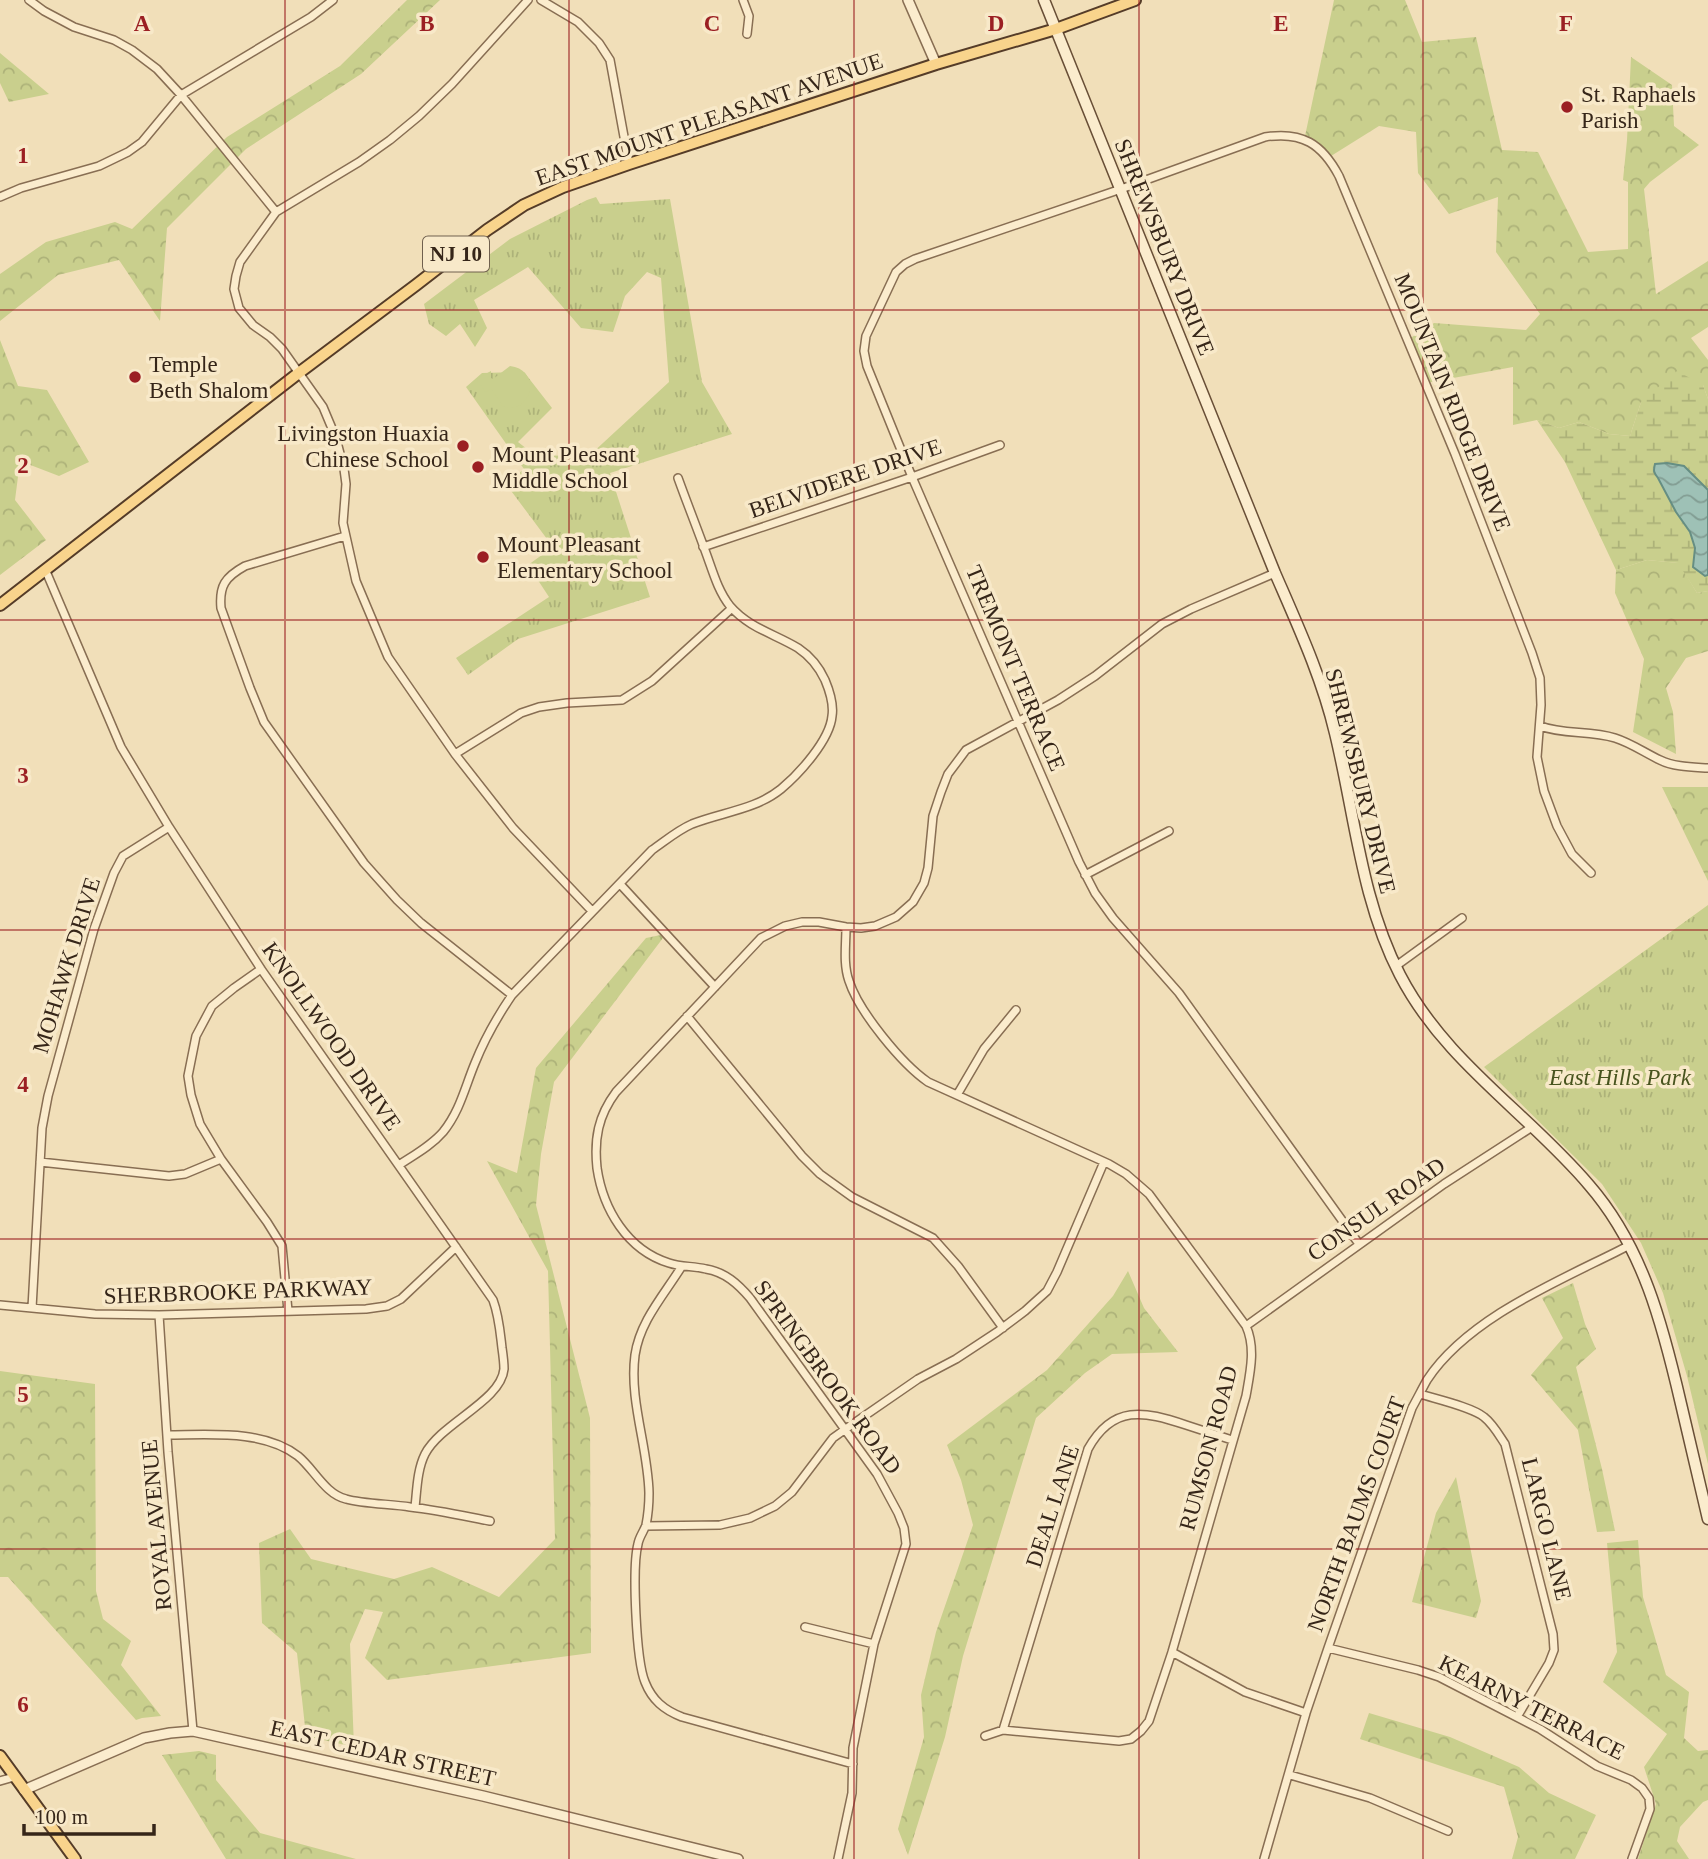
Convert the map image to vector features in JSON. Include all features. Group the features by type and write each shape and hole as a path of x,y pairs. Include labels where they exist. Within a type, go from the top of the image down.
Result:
{"main road":[{"name":"SHREWSBURY DRIVE","path":"1044,0 1308,649 1324,695 1345,774 1366,884 1377,921 1396,966 1426,1017 1454,1052 1590,1185 1630,1245 1645,1277 1666,1338 1708,1519"},
{"name":"EAST MOUNT PLEASANT AVENUE","path":"0,605 300,372 524,205 563,187 629,164 936,64 1056,29 1135,0"},
{"path":"0,1756 75,1859"}],"street":[{"path":"29,0 74,27 114,40 157,69 276,212"},
{"path":"0,197 21,188 99,166 128,152 142,142 181,96 311,17 332,0"},
{"path":"528,0 452,84 400,132 359,162 276,212 240,261 234,289 239,308 253,325 282,349 300,372 323,407 336,438 346,484 343,523 345,536 356,581 388,657 455,754 513,828 592,911"},
{"path":"541,0 578,22 599,43 610,60 629,164"},
{"path":"743,0 749,16 747,34"},
{"path":"908,0 936,64"},
{"name":"MOUNTAIN RIDGE DRIVE","path":"1121,189 1280,134 1304,139 1316,145 1329,158 1339,176 1455,454 1532,653 1540,678 1537,757 1544,791 1572,854 1591,873"},
{"name":"TREMONT TERRACE","path":"1121,189 905,264 896,272 866,336 864,351 867,366 1018,723 1095,893 1192,1010 1359,1244"},
{"name":"BELVIDERE DRIVE","path":"704,547 1000,445"},
{"path":"399,1165 441,1135 452,1120 483,1042 512,995 652,850 691,825 747,808 780,789 807,762 826,736 833,707 822,673 810,658 797,648 759,629 732,608 719,589 678,478"},
{"path":"345,536 245,566 233,572 223,584 221,608 250,688 264,722 364,863 421,923 512,995"},
{"name":"KNOLLWOOD DRIVE","path":"46,569 121,747 169,827 261,970 493,1300 499,1316 504,1372 489,1396 432,1443 421,1467 415,1507"},
{"name":"SPRINGBROOK ROAD","path":"838,1859 852,1793 853,1748 874,1644 906,1544 904,1528 877,1474 738,1284 708,1269 665,1262 647,1252 614,1221 599,1182 595,1152 600,1118 606,1104 754,943 776,929 793,923 811,921 860,928 883,924 913,902 926,876 933,816 948,775 966,750 1018,723 1095,676 1162,624 1275,573"},
{"path":"455,754 505,722 530,710 567,703 622,699 652,681 732,608"},
{"path":"1540,726 1552,730 1595,733 1634,745 1661,761 1708,768"},
{"name":"MOHAWK DRIVE","path":"32,1308 42,1128 48,1096 94,929 123,856 169,827"},
{"path":"1085,875 1169,831"},
{"path":"620,884 715,987"},
{"path":"1396,966 1462,918"},
{"name":"RUMSON ROAD","path":"846,927 846,966 849,982 872,1022 906,1064 919,1076 1126,1174 1149,1194 1246,1326 1250,1336 1251,1368 1246,1396 1149,1721 1131,1739 1119,1741 1003,1730"},
{"path":"261,970 212,1006 196,1036 188,1076 200,1124 282,1246 288,1311"},
{"path":"957,1095 984,1049 1016,1010"},
{"path":"687,1016 802,1156 820,1174 852,1197 933,1238 958,1266 1003,1328"},
{"name":"CONSUL ROAD","path":"1246,1326 1444,1184 1532,1127"},
{"path":"40,1163 169,1176 185,1174 221,1159"},
{"path":"646,1526 720,1525 750,1517 775,1506 792,1492 833,1438 918,1379 957,1359 1003,1328 1047,1291 1058,1272 1104,1162"},
{"name":"NORTH BAUMS COURT","path":"1264,1859 1328,1648 1412,1408 1428,1378 1448,1355 1499,1314 1630,1245"},
{"name":"SHERBROOKE PARKWAY","path":"0,1306 95,1314 159,1315 366,1309 387,1306 401,1298 456,1247"},
{"path":"682,1266 647,1318 635,1357 635,1391 647,1463 649,1495 646,1526 638,1543 635,1570 639,1660 644,1681 654,1698 667,1711 682,1717 853,1764"},
{"name":"ROYAL AVENUE","path":"159,1315 193,1731"},
{"name":"LARGO LANE","path":"1420,1394 1484,1417 1505,1444 1553,1634 1554,1650 1517,1717"},
{"name":"DEAL LANE","path":"1003,1730 1088,1449 1095,1436 1117,1419 1133,1414 1151,1414 1232,1440"},
{"path":"167,1435 237,1435 257,1439 283,1447 298,1457 331,1491 344,1499 415,1507 490,1521"},
{"path":"805,1627 874,1644"},
{"name":"KEARNY TERRACE","path":"1328,1648 1438,1677 1540,1729 1597,1766 1631,1780 1642,1788 1649,1798 1650,1809 1632,1859"},
{"path":"1172,1651 1245,1692 1307,1713"},
{"path":"985,1736 1003,1730"},
{"name":"EAST CEDAR STREET","path":"24,1790 144,1738 170,1732 193,1731 497,1799 738,1859"},
{"path":"1290,1775 1370,1797 1448,1830"},
{"path":"0,1781 14,1777"}],"green space":[{"path":"407,0 440,0 361,74 246,149 167,228 160,321 119,260 58,275 0,321 0,274 46,242 115,222 132,229 227,137 340,66"},
{"path":"1334,0 1405,0 1422,42 1476,37 1502,150 1538,152 1588,252 1628,249 1628,182 1623,180 1631,57 1672,85 1674,126 1699,145 1644,189 1656,294 1708,261 1708,327 1691,338 1708,360 1708,399 1703,385 1641,402 1630,436 1609,434 1579,422 1559,428 1537,420 1513,425 1513,367 1426,383 1409,339 1434,323 1526,330 1540,314 1496,252 1498,197 1449,214 1418,173 1416,132 1379,126 1331,156 1305,136"},
{"path":"0,53 49,94 9,102 0,83"},
{"path":"596,197 600,204 670,199 702,382 732,434 610,473 650,597 518,639 468,675 456,658 549,597 528,565 553,547 506,484 524,469 466,387 482,373 524,372 552,408 518,442 536,456 590,455 669,382 661,278 647,272 625,296 613,332 581,328 528,267 474,300 487,328 475,347 460,324 446,336 429,324 424,304 510,239"},
{"path":"0,340 18,386 47,390 89,462 59,476 20,461 15,500 46,540 0,575"},
{"path":"510,366 521,369 530,384 526,400 512,408 502,406 492,390 489,389 486,393 480,384 477,384 478,378 491,371 493,379"},
{"path":"1677,371 1703,385 1708,399 1708,490 1690,473 1679,467 1656,464 1653,469 1690,532 1695,548 1693,567 1705,576 1708,575 1708,591 1697,593 1678,563 1647,560 1616,570 1565,462 1537,420 1559,428 1579,422 1609,434 1630,436 1641,402"},
{"path":"1647,560 1679,563 1697,593 1708,591 1708,651 1686,658 1666,688 1673,712 1676,754 1633,732 1644,659 1615,593 1616,570"},
{"path":"1662,787 1708,787 1708,881"},
{"name":"East Hills Park","path":"1708,905 1708,1464 1663,1293 1641,1243 1602,1184 1484,1067"},
{"path":"666,934 554,1082 541,1154 536,1205 590,1418 591,1653 387,1680 365,1658 383,1612 365,1609 350,1644 354,1747 306,1736 297,1653 262,1623 259,1543 290,1529 311,1559 394,1579 432,1567 499,1597 555,1539 548,1271 487,1161 517,1173 536,1068 646,938"},
{"path":"1128,1271 1144,1308 1178,1352 1112,1354 1085,1373 1036,1418 963,1656 945,1737 908,1855 898,1829 924,1737 921,1695 936,1632 973,1525 961,1480 947,1445 1047,1370 1113,1296"},
{"path":"1573,1283 1585,1324 1596,1349 1576,1367 1615,1531 1597,1532 1578,1430 1531,1375 1563,1338 1542,1298"},
{"path":"0,1371 95,1384 96,1591 103,1619 131,1641 121,1665 161,1716 136,1720 8,1577 0,1577"},
{"path":"1456,1477 1481,1601 1476,1618 1412,1602 1436,1513"},
{"path":"1638,1540 1643,1597 1666,1675 1689,1692 1684,1738 1698,1751 1708,1750 1708,1800 1680,1827 1677,1841 1689,1859 1638,1859 1656,1804 1644,1767 1667,1734 1603,1682 1617,1652 1607,1543"},
{"path":"1369,1713 1450,1737 1519,1767 1549,1793 1596,1815 1575,1859 1512,1859 1518,1837 1504,1787 1360,1739"},
{"path":"199,1751 216,1755 216,1780 260,1833 356,1859 226,1859 162,1755"}],"water":[{"path":"1655,464 1684,466 1708,490 1708,575 1705,576 1693,567 1695,548 1690,532 1655,473"}],"place":[{"name":"St. Raphaels Parish","path":"1567,107"},
{"name":"Temple Beth Shalom","path":"135,377"},
{"name":"Livingston Huaxia Chinese School","path":"463,446"},
{"name":"Mount Pleasant Middle School","path":"478,467"},
{"name":"Mount Pleasant Elementary School","path":"483,557"}]}
